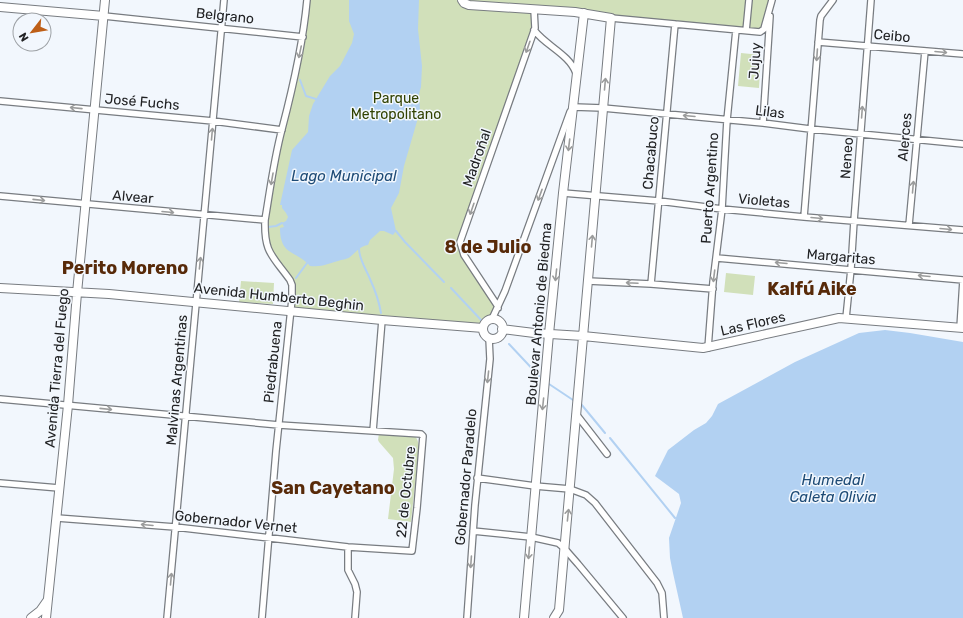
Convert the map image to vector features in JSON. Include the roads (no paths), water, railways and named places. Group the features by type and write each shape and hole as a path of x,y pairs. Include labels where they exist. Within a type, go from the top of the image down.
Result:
{"street":[{"name":"Avenida Tierra del Fuego","path":"46,618 68,405 77,293 105,0"},
{"name":"Malvinas Argentinas","path":"167,618 187,417 224,0"},
{"name":"Piedrabuena","path":"262,618 278,425 291,311 292,285 290,280 269,252 265,233 265,220 282,130 303,37 307,0"},
{"path":"462,0 464,3 469,5 584,13 611,18 746,32 760,32 764,29 772,0"},
{"path":"746,32 749,0"},
{"name":"Jujuy","path":"763,123 772,0"},
{"path":"804,217 810,129 821,16 833,0"},
{"name":"Neneo","path":"846,318 852,269 860,133 871,0"},
{"name":"Belgrano","path":"0,7 104,16 303,37"},
{"name":"Madroñal","path":"498,308 464,255 460,242 534,30 534,9"},
{"name":"Boulevar Antonio de Biedma","path":"524,618 549,334 563,193 584,13"},
{"path":"556,616 570,489 611,18"},
{"name":"Chacabuco","path":"651,284 675,24"},
{"path":"534,30 571,63 577,76"},
{"name":"Puerto Argentino","path":"708,348 722,209 736,30"},
{"name":"Ceibo","path":"818,42 963,54"},
{"name":"Alerces","path":"909,226 926,51"},
{"name":"José Fuchs","path":"0,100 213,121 282,130"},
{"path":"492,319 500,322 502,329 499,336 496,338 489,338 484,334 483,328 485,323 492,319 498,308 570,112 574,106"},
{"name":"Lilas","path":"574,106 763,123 963,144"},
{"name":"Violetas","path":"563,193 659,201 804,217 963,230"},
{"name":"Alvear","path":"0,196 86,205 265,220"},
{"name":"Margaritas","path":"716,258 963,280"},
{"path":"962,328 963,280"},
{"path":"588,281 713,289"},
{"name":"Avenida Humberto Beghin","path":"0,288 109,294 483,328"},
{"name":"Las Flores","path":"549,334 708,348 833,319 846,318 962,328"},
{"path":"0,399 278,425 372,431 382,320"},
{"path":"502,329 549,334"},
{"name":"Gobernador Paradelo","path":"467,618 477,478 490,359 489,338"},
{"path":"576,414 607,454"},
{"name":"22 de Octubre","path":"372,431 421,434 423,436 412,551"},
{"path":"477,478 570,489 586,495 595,503 644,564 657,583 662,593 664,618"},
{"path":"0,483 59,488"},
{"name":"Gobernador Vernet","path":"57,518 175,527 348,547 412,551"},
{"path":"473,531 531,537 558,543 564,548 623,618"},
{"path":"348,547 348,570 357,592 355,618"},
{"path":"31,618 40,611 48,600"}],"water":[{"name":"Lago Municipal","path":"349,0 419,0 418,29 422,66 421,87 419,94 420,111 404,166 399,193 391,208 396,231 393,235 380,231 370,240 368,245 360,248 347,259 322,266 310,266 305,261 290,252 283,244 280,228 284,227 282,223 286,221 288,217 282,208 282,205 280,205 292,150 308,132 309,116 313,104 330,76 340,66 352,43 354,34 349,21"},
{"name":"Humedal Caleta Olivia","path":"885,330 963,342 963,618 683,618 670,558 669,538 681,503 679,494 655,476 668,450 694,430 706,423 712,416 718,404 795,362 859,333"}],"waterway":[{"path":"300,80 306,96 316,99"},
{"path":"268,227 276,226 282,223"},
{"path":"396,231 444,282"},
{"path":"359,249 361,260 377,296 381,313"},
{"path":"296,278 307,263"},
{"path":"451,288 482,321"},
{"path":"509,344 539,376"},
{"path":"549,384 573,400"},
{"path":"581,404 605,433"},
{"path":"610,438 675,518"}],"district":[{"name":"8 de Julio","path":"488,247"},
{"name":"Perito Moreno","path":"125,268"},
{"name":"Kalfú Aike","path":"812,289"},
{"name":"San Cayetano","path":"333,488"}],"park label":[{"name":"Parque Metropolitano","path":"396,106"}]}
